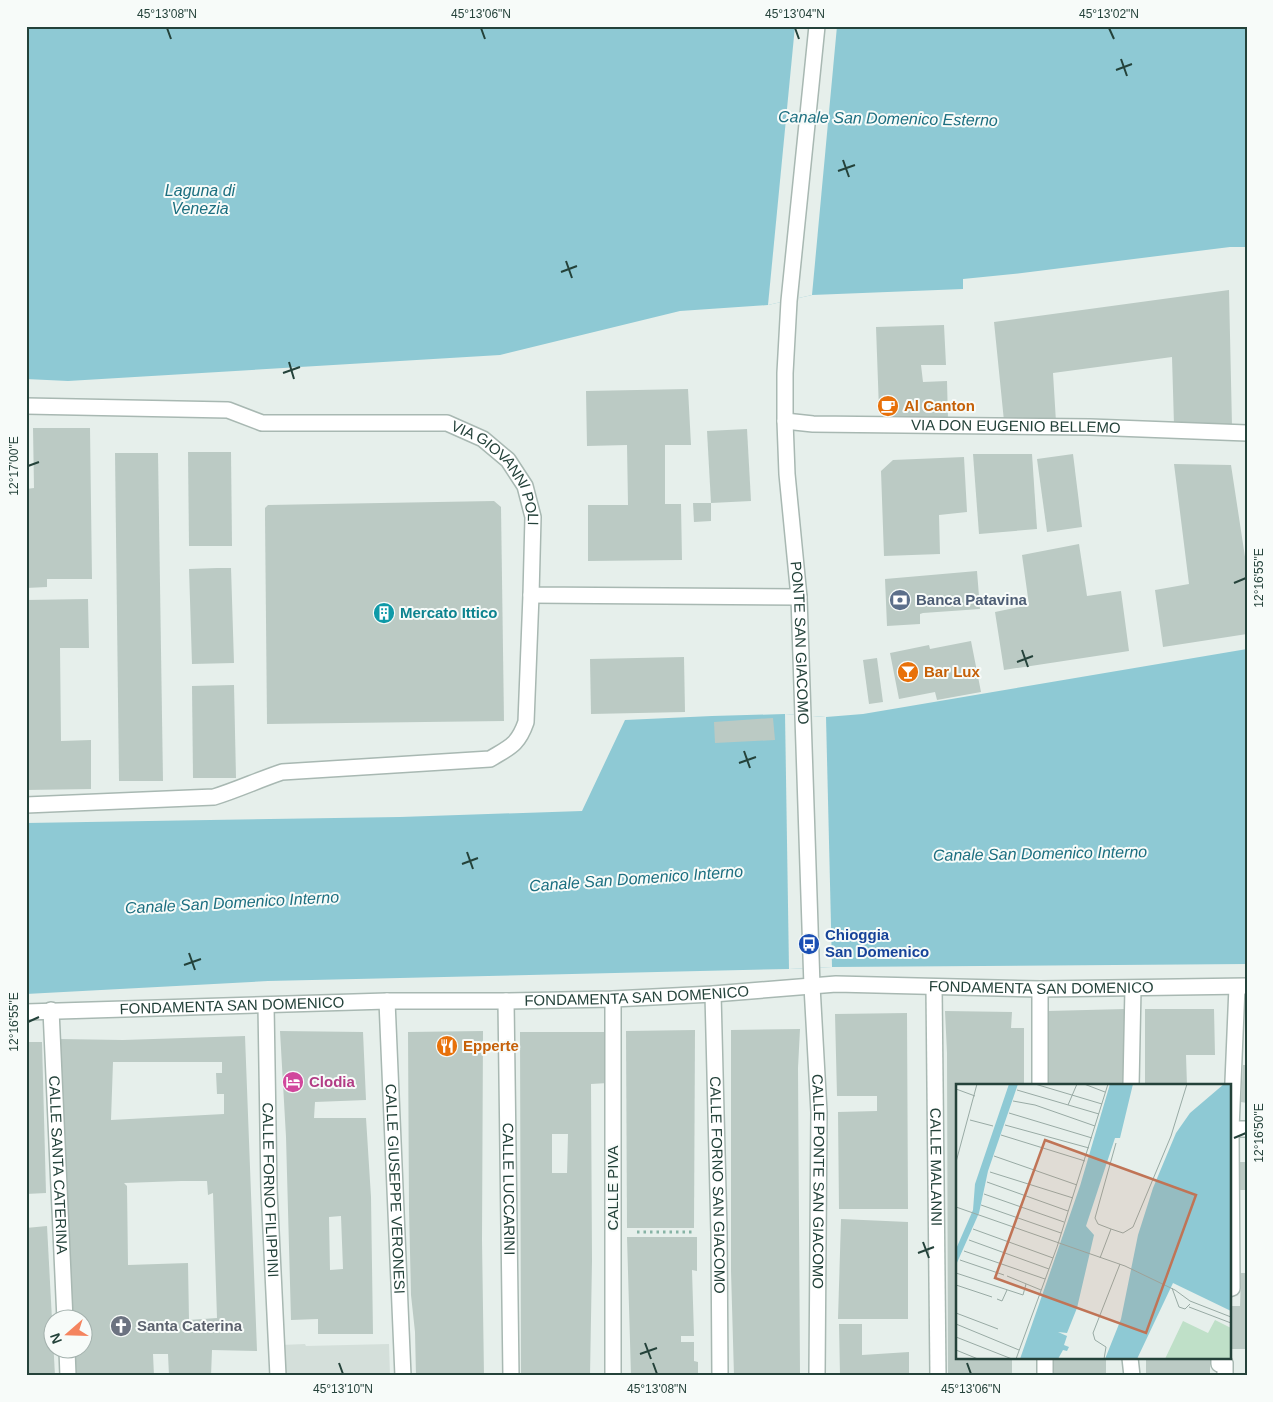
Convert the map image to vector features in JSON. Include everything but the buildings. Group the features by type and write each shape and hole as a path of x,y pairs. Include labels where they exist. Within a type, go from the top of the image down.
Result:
{"street":[{"name":"PONTE SAN GIACOMO","path":"812,978 799,597 787,474 785,373 789,301 817,26"},
{"name":"VIA GIOVANNI POLI","path":"26,406 228,410 262,423 447,423 483,439 508,460 524,486 533,517 526,722 520,737 509,748 490,759 282,772 262,778 238,790 214,796 26,805"},
{"name":"VIA DON EUGENIO BELLEMO","path":"785,421 813,424 1090,427 1247,433"},
{"path":"531,595 799,597"},
{"name":"FONDAMENTA SAN DOMENICO","path":"26,1012 387,1000 506,1001 613,999 713,994 812,978 836,984 1040,989 1242,986"},
{"name":"CALLE PONTE SAN GIACOMO","path":"812,978 818,1112 817,1376"},
{"path":"1230,1289 1232,1288 1231,1130 1242,986"},
{"name":"CALLE MALANNI","path":"934,987 938,1376"},
{"path":"1131,1084 1133,988"},
{"path":"1040,989 1040,1084"},
{"name":"CALLE FORNO SAN GIACOMO","path":"713,994 720,1376"},
{"name":"CALLE PIVA","path":"613,999 613,1376"},
{"name":"CALLE GIUSEPPE VERONESI","path":"387,1000 403,1376"},
{"name":"CALLE LUCCARINI","path":"506,1001 511,1376"},
{"name":"CALLE FORNO FILIPPINI","path":"266,1005 269,1189 278,1376"},
{"name":"CALLE SANTA CATERINA","path":"51,1010 65,1310"},
{"path":"1231,1130 1247,1129"},
{"path":"67,1360 68,1376"},
{"path":"1044,1376 1045,1360"},
{"path":"1130,1360 1132,1376"},
{"path":"1219,1360 1219,1364 1225,1363 1225,1376"}],"path":[{"path":"613,1233 718,1232"}],"shaded area":[{"path":"305,1344 306,1346 389,1344 390,1376 282,1376 281,1345"}],"water":[{"name":"Laguna di Venezia","path":"26,26 1247,26 1247,247 1230,247 963,279 963,289 812,295 768,305 680,311 500,355 68,381 26,379"},
{"name":"Canale San Domenico Interno","path":"1247,649 1247,964 832,967 268,981 26,994 26,823 400,817 582,811 625,720 785,714 826,717 863,714"}],"pier":[{"path":"795,26 837,26 812,295 768,305"},
{"path":"785,714 826,717 832,967 789,969"}],"place":[{"name":"Al Canton","path":"888,406"},
{"name":"Banca Patavina","path":"900,600"},
{"name":"Mercato Ittico","path":"384,613"},
{"name":"Bar Lux","path":"908,672"},
{"name":"Chioggia San Domenico","path":"809,944"},
{"name":"Epperte","path":"447,1046"},
{"name":"Clodia","path":"293,1082"},
{"name":"Santa Caterina","path":"121,1326"}],"water label":[{"name":"Canale San Domenico Esterno","path":"888,118"}]}
